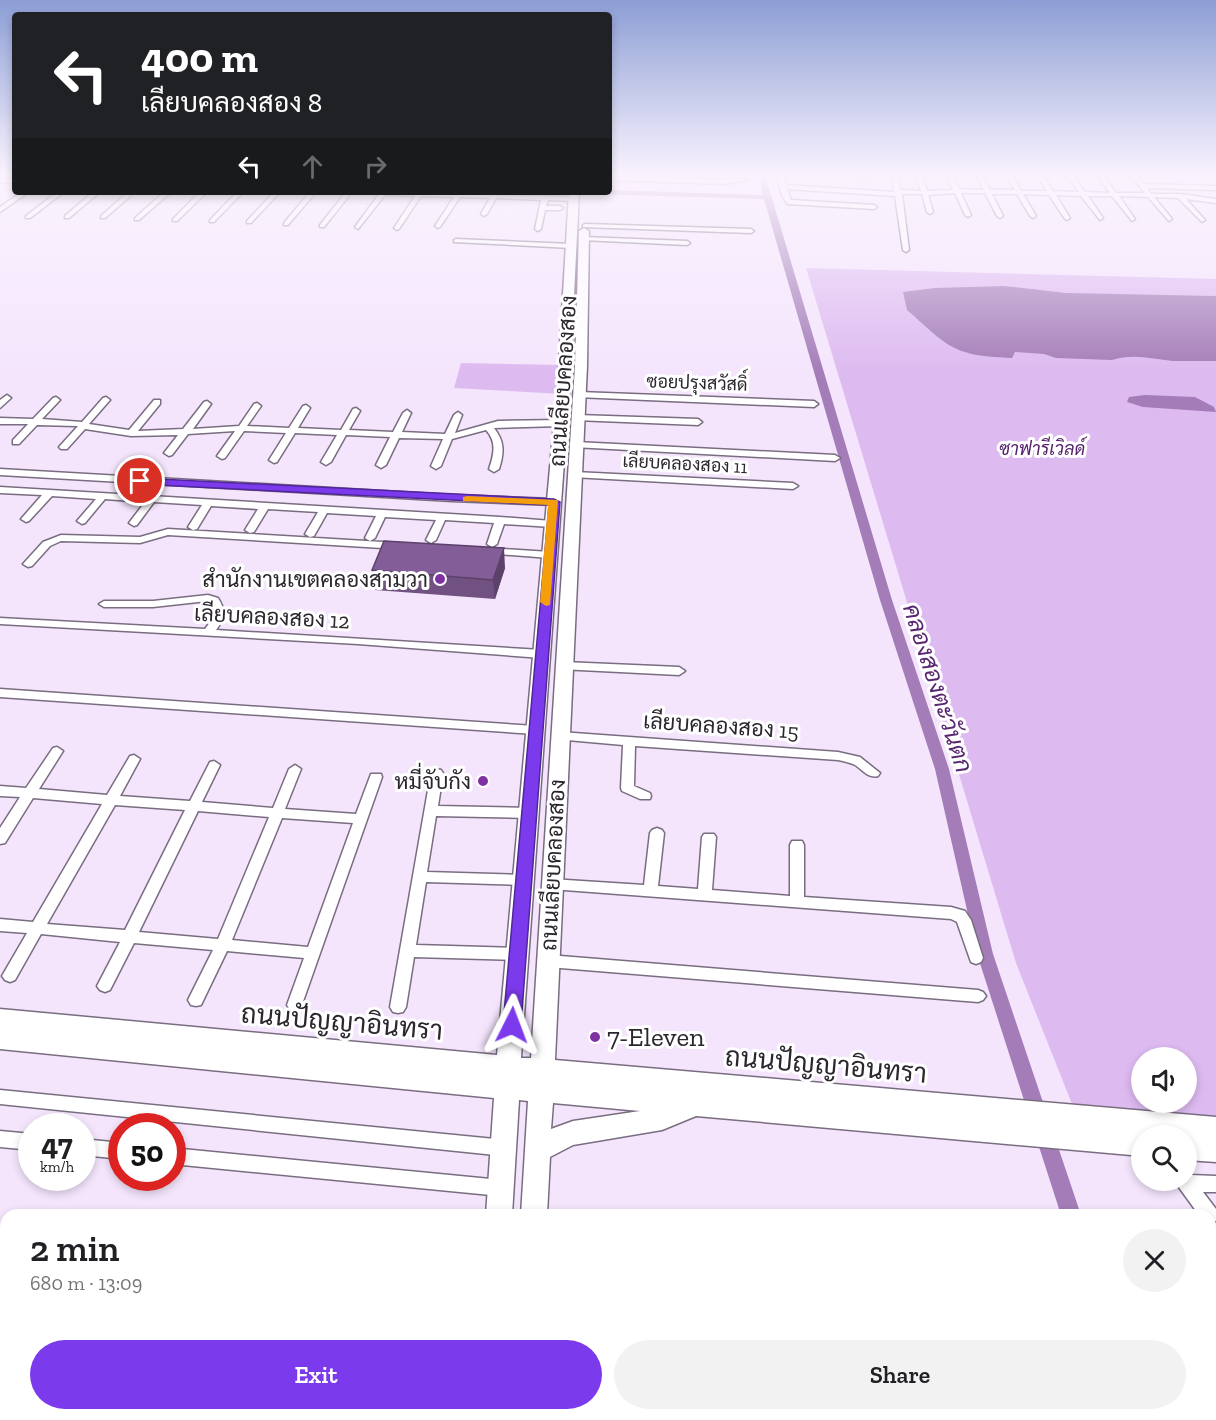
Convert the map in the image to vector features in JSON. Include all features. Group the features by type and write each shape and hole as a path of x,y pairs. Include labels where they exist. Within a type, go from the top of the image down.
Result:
{"main road":[{"name":"ถนนเลียบคลองสอง","path":"534,1209 539,1080 548,962 578,418 580,241"},
{"name":"ถนนเลียบคลองสอง","path":"499,1209 516,954 561,423 580,241"},
{"path":"537,707 561,708"},
{"name":"ถนนปัญญาอินทรา","path":"0,1019 509,1077 1021,1123"},
{"name":"ถนนปัญญาอินทรา","path":"0,1039 509,1077"},
{"name":"ถนนปัญญาอินทรา","path":"539,1080 696,1105 1087,1128 1216,1129"},
{"path":"536,1152 559,1138 573,1133 662,1119 696,1105"},
{"name":"ถนนปัญญาอินทรา","path":"1087,1128 1131,1141"},
{"path":"1197,1149 1216,1150"}],"street":[{"path":"656,241 687,243"},
{"path":"905,241 906,250"},
{"name":"ซอยปรุงสวัสดิ์","path":"579,395 814,404"},
{"path":"0,405 7,398"},
{"path":"16,442 56,400"},
{"path":"64,447 106,400"},
{"path":"131,433 157,402"},
{"path":"169,453 207,404"},
{"path":"222,456 257,406"},
{"path":"274,460 306,408"},
{"path":"326,462 356,411"},
{"path":"381,465 407,413"},
{"path":"436,466 458,415"},
{"path":"578,418 698,422"},
{"path":"0,421 84,425 94,429 131,433 242,428 449,437 498,424 561,423"},
{"path":"487,426 499,439 501,446 494,469"},
{"path":"576,445 835,458"},
{"path":"5,472 441,498 554,502"},
{"name":"เลียบคลองสอง 11","path":"574,475 793,486"},
{"path":"0,490 552,524"},
{"path":"26,519 50,493"},
{"path":"82,520 103,496"},
{"path":"134,523 152,499"},
{"path":"193,527 209,502"},
{"path":"250,530 265,506"},
{"path":"310,534 324,510"},
{"path":"370,538 382,513"},
{"path":"432,545 442,517"},
{"path":"492,544 500,520"},
{"path":"28,564 43,545 52,540 62,538 140,540 161,532 405,546"},
{"path":"481,551 550,555"},
{"path":"104,604 153,604 208,598 214,600 220,610 219,619 208,633"},
{"name":"เลียบคลองสอง 12","path":"0,621 542,654"},
{"path":"564,666 679,672"},
{"path":"0,693 535,730"},
{"name":"เลียบคลองสอง 15","path":"560,736 838,756 856,760 874,772"},
{"path":"629,741 627,788 645,796"},
{"path":"0,839 57,751"},
{"path":"10,976 134,759"},
{"path":"105,986 214,765"},
{"path":"196,1000 223,945 296,769"},
{"path":"398,1007 437,773"},
{"path":"295,1005 359,819 376,777"},
{"path":"0,791 359,819"},
{"path":"430,811 528,813"},
{"path":"651,890 657,833"},
{"path":"705,894 709,837"},
{"path":"797,844 798,901"},
{"path":"419,877 523,880"},
{"path":"551,884 960,915 964,920 976,958"},
{"path":"0,925 313,953"},
{"path":"407,951 516,954"},
{"path":"548,962 978,996"},
{"path":"0,1097 504,1148"},
{"path":"0,1139 18,1141"},
{"path":"186,1157 501,1188"},
{"path":"1197,1183 1216,1184"},
{"path":"1192,1191 1205,1209"}],"green space":[{"name":"ซาฟารีเวิลด์","path":"806,268 1216,279 1216,1120 1153,1113 1197,1113 1197,1047 1131,1047 1131,1111 1072,1104 1016,963"},
{"path":"461,363 565,365 563,394 454,388"}],"shaded area":[{"path":"1004,286 1066,293 1216,296 1216,361 1173,361 1135,357 1112,360 1056,358 1044,354 1015,352 1012,358 971,354 941,340 907,310 903,292 935,288"},
{"path":"1145,395 1195,397 1214,407 1216,412 1143,407 1127,402 1129,397"}],"building":[{"path":"384,541 504,548 493,580 372,570"}],"waterway":[{"name":"คลองสองตะวันตก","path":"780,241 886,600 942,769 985,954 1069,1209"}],"slow traffic":[{"path":"467,499 554,502 546,602"}],"place":[{"name":"สำนักงานเขตคลองสามวา","path":"440,579"},
{"name":"หมี่จับกัง","path":"483,781"},
{"name":"7-Eleven","path":"595,1037"}],"route":[{"path":"140,481 554,502 515,961 512,1025"}]}
